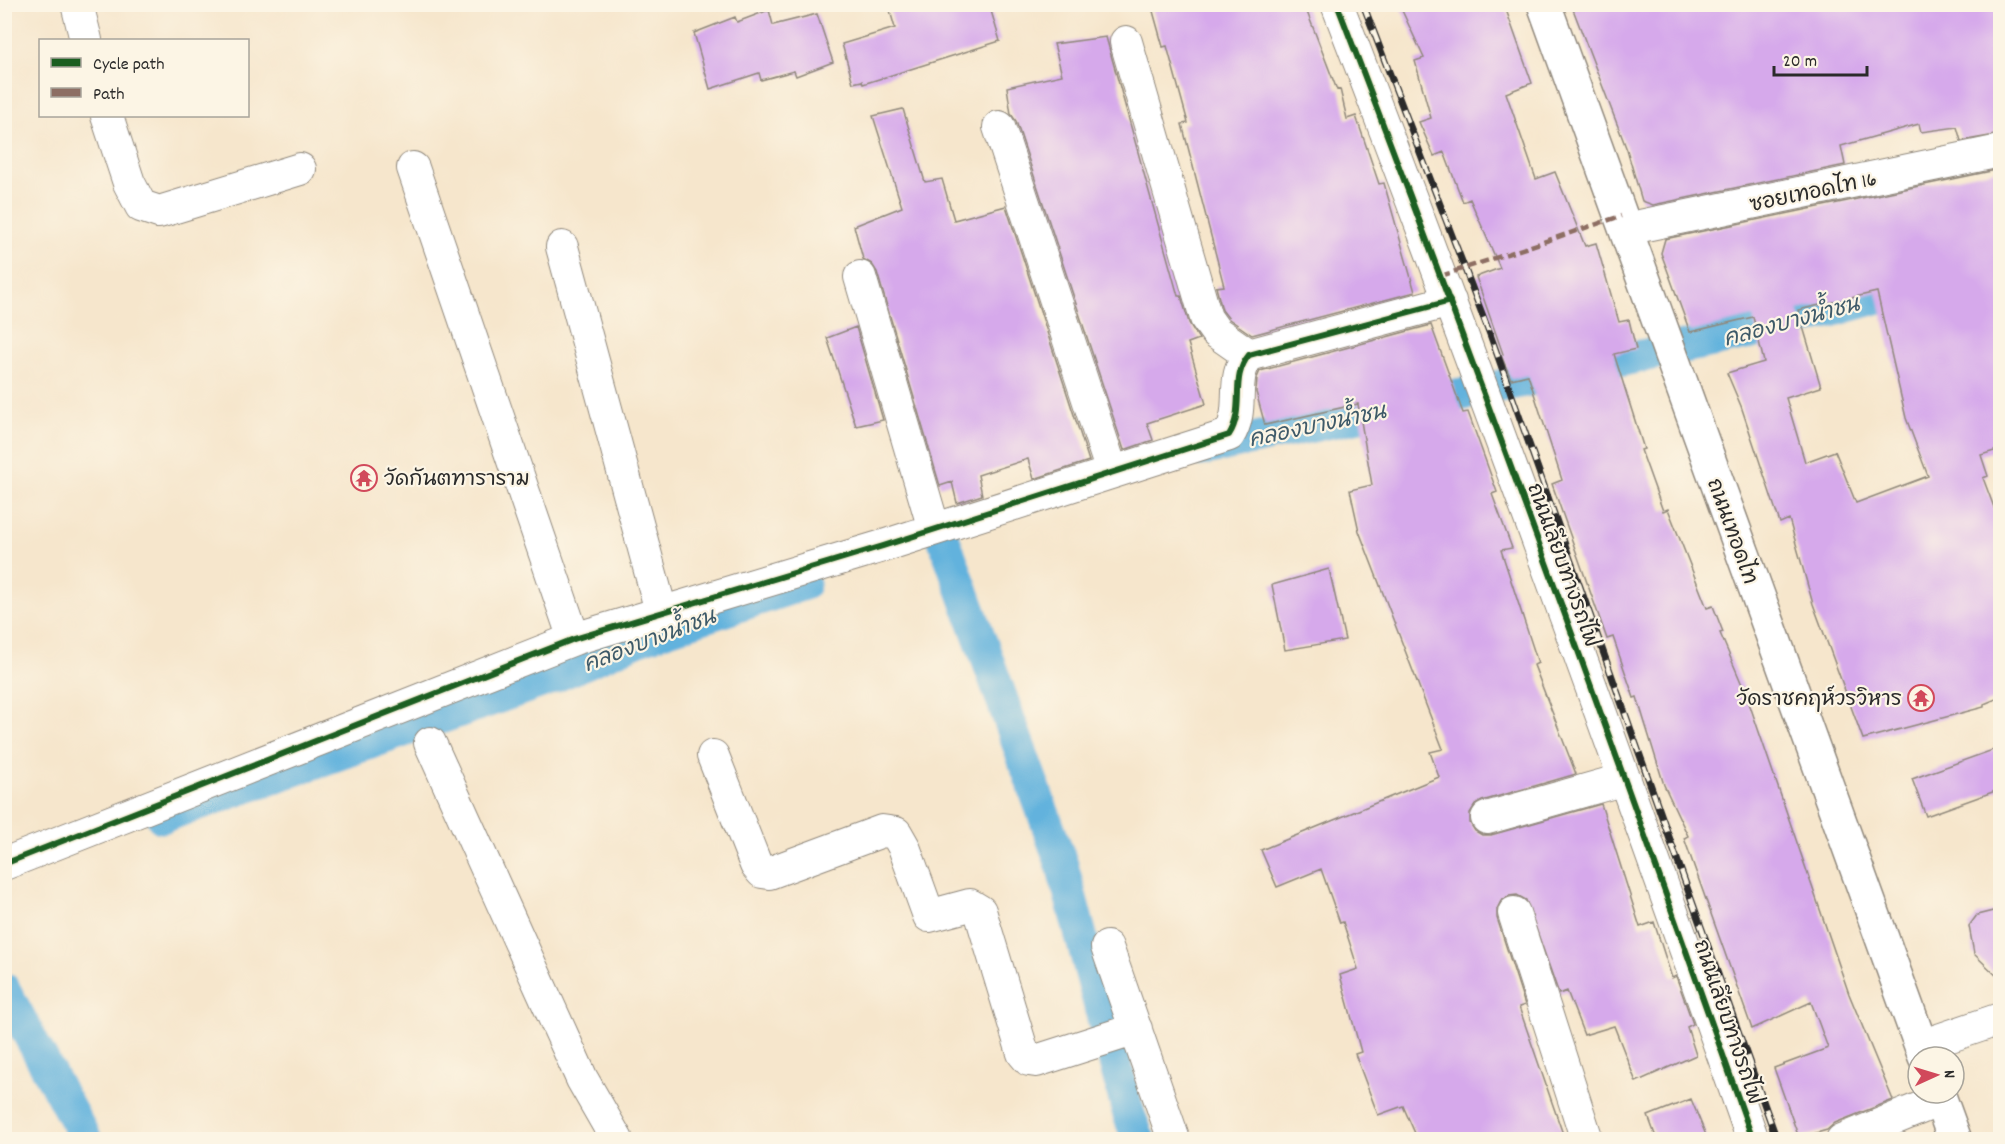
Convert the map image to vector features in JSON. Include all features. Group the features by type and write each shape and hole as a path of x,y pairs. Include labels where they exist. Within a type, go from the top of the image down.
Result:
{"main road":[{"name":"ถนนเทอดไท","path":"1544,4 1920,1045"},
{"path":"1942,1105 1955,1140"}],"street":[{"path":"77,4 86,39"},
{"name":"ถนนเลียบทางรถไฟ","path":"1337,4 1450,301 1625,779 1753,1140"},
{"path":"1126,42 1206,318 1216,332 1249,355"},
{"path":"107,117 129,183 141,206 159,212 300,169"},
{"path":"999,127 1112,472"},
{"name":"ซอยเทอดไท 16","path":"1626,229 2001,151"},
{"path":"413,168 574,639"},
{"path":"562,247 661,611"},
{"path":"860,277 934,529"},
{"path":"4,864 574,639 934,529 1229,435 1236,423 1239,410 1238,384 1241,364 1249,355 1450,301"},
{"path":"430,742 582,1079 617,1140"},
{"path":"713,756 756,865 762,872 769,873 882,831 896,833 904,847 929,916 970,905 980,911 1023,1053 1029,1060 1036,1061 1116,1035"},
{"path":"1486,818 1625,779"},
{"path":"1514,913 1587,1140"},
{"path":"1107,947 1116,1035 1174,1140"},
{"path":"1940,1045 2001,1019"},
{"path":"1842,1140 1919,1105"}],"building":[{"path":"888,4 989,4 1000,41 863,84 862,81 853,83 842,44 895,28"},
{"path":"1151,4 1304,4 1337,90 1340,89 1347,119 1356,116 1379,184 1384,183 1415,292 1252,335 1229,319 1222,310 1216,287 1224,286 1182,124 1188,123 1167,46 1163,47"},
{"path":"1399,4 1504,4 1532,83 1506,93 1536,179 1555,172 1585,246 1596,243 1619,322 1629,320 1636,349 1614,354 1644,449 1641,450 1663,511 1668,509 1707,608 1713,606 1723,632 1720,633 1746,694 1849,994 1893,1100 1835,1123 1827,1130 1799,1138 1774,1068 1828,1048 1811,1002 1752,1029 1684,838 1688,836 1664,785 1637,697 1634,698 1613,637 1607,639 1552,484 1562,480 1528,375 1511,379 1501,355 1503,354 1476,277 1500,268 1470,199 1463,202 1444,152 1434,156 1419,122 1431,118 1415,61 1424,58"},
{"path":"1571,4 2001,4 2001,134 1961,141 1957,127 1921,132 1919,124 1841,146 1845,165 1653,205 1642,201 1627,150"},
{"path":"769,10 773,25 817,14 833,62 796,76 794,71 761,80 759,73 710,89 694,33 735,17 737,22"},
{"path":"1106,37 1178,296 1181,296 1189,323 1199,339 1188,343 1206,404 1147,423 1153,440 1124,450 1016,121 1011,114 1007,87 1062,75 1054,44"},
{"path":"903,109 925,182 942,179 954,220 1006,206 1089,461 1034,479 1028,459 978,475 982,495 957,503 952,482 940,486 877,272 872,264 863,259 854,226 902,207 873,116"},
{"path":"2001,169 2001,449 1981,455 1988,476 1983,478 2001,526 2001,697 1984,704 1984,707 1863,739 1813,604 1789,519 1780,523 1741,406 1727,373 1764,362 1753,317 1690,332 1661,253 1665,239","holes":["1877,292 1906,418 1928,476 1856,503 1835,451 1805,462 1786,398 1821,387 1798,310"]},
{"path":"1431,325 1463,413 1468,412 1497,492 1492,494 1512,548 1501,550 1538,663 1534,665 1576,774 1482,801 1475,805 1470,813 1470,823 1475,831 1482,835 1491,835 1601,804 1640,927 1654,922 1672,978 1676,976 1693,1024 1687,1027 1696,1055 1636,1082 1614,1026 1584,1035 1567,991 1559,994 1526,900 1517,895 1509,896 1501,901 1497,909 1497,918 1525,1005 1519,1007 1565,1140 1418,1140 1403,1106 1378,1115 1355,1054 1361,1052 1340,975 1358,969 1343,922 1340,923 1321,869 1277,887 1261,850 1439,777 1430,752 1443,749 1359,531 1350,490 1372,485 1358,404 1265,425 1256,392 1257,378 1260,371"},
{"path":"856,327 883,420 856,426 827,338"},
{"path":"1329,569 1345,640 1285,650 1272,585"},
{"path":"2001,747 2001,789 1926,816 1912,779"},
{"path":"2001,909 2001,980 1974,954 1969,926 1977,915"},
{"path":"1691,1099 1708,1140 1657,1140 1648,1116"}],"waterway":[{"name":"คลองบางน้ำชน","path":"1200,450 1773,328 1921,285"},
{"path":"943,537 1062,865 1129,1115 1139,1140"},
{"name":"คลองบางน้ำชน","path":"162,817 547,680 644,637 804,584"},
{"path":"4,989 86,1140"}],"railway":[{"path":"1363,4 1491,337 1777,1140"}],"marked path":[{"path":"1441,276 1621,216"}],"cycle path":[{"path":"1337,4 1549,571 1753,1140"},
{"path":"4,864 574,639 883,546 1229,435 1236,414 1240,374 1249,355 1450,301"}],"place":[{"name":"วัดกันตทาราราม","path":"364,478"},
{"name":"วัดราชคฤห์วรวิหาร","path":"1921,698"}]}
